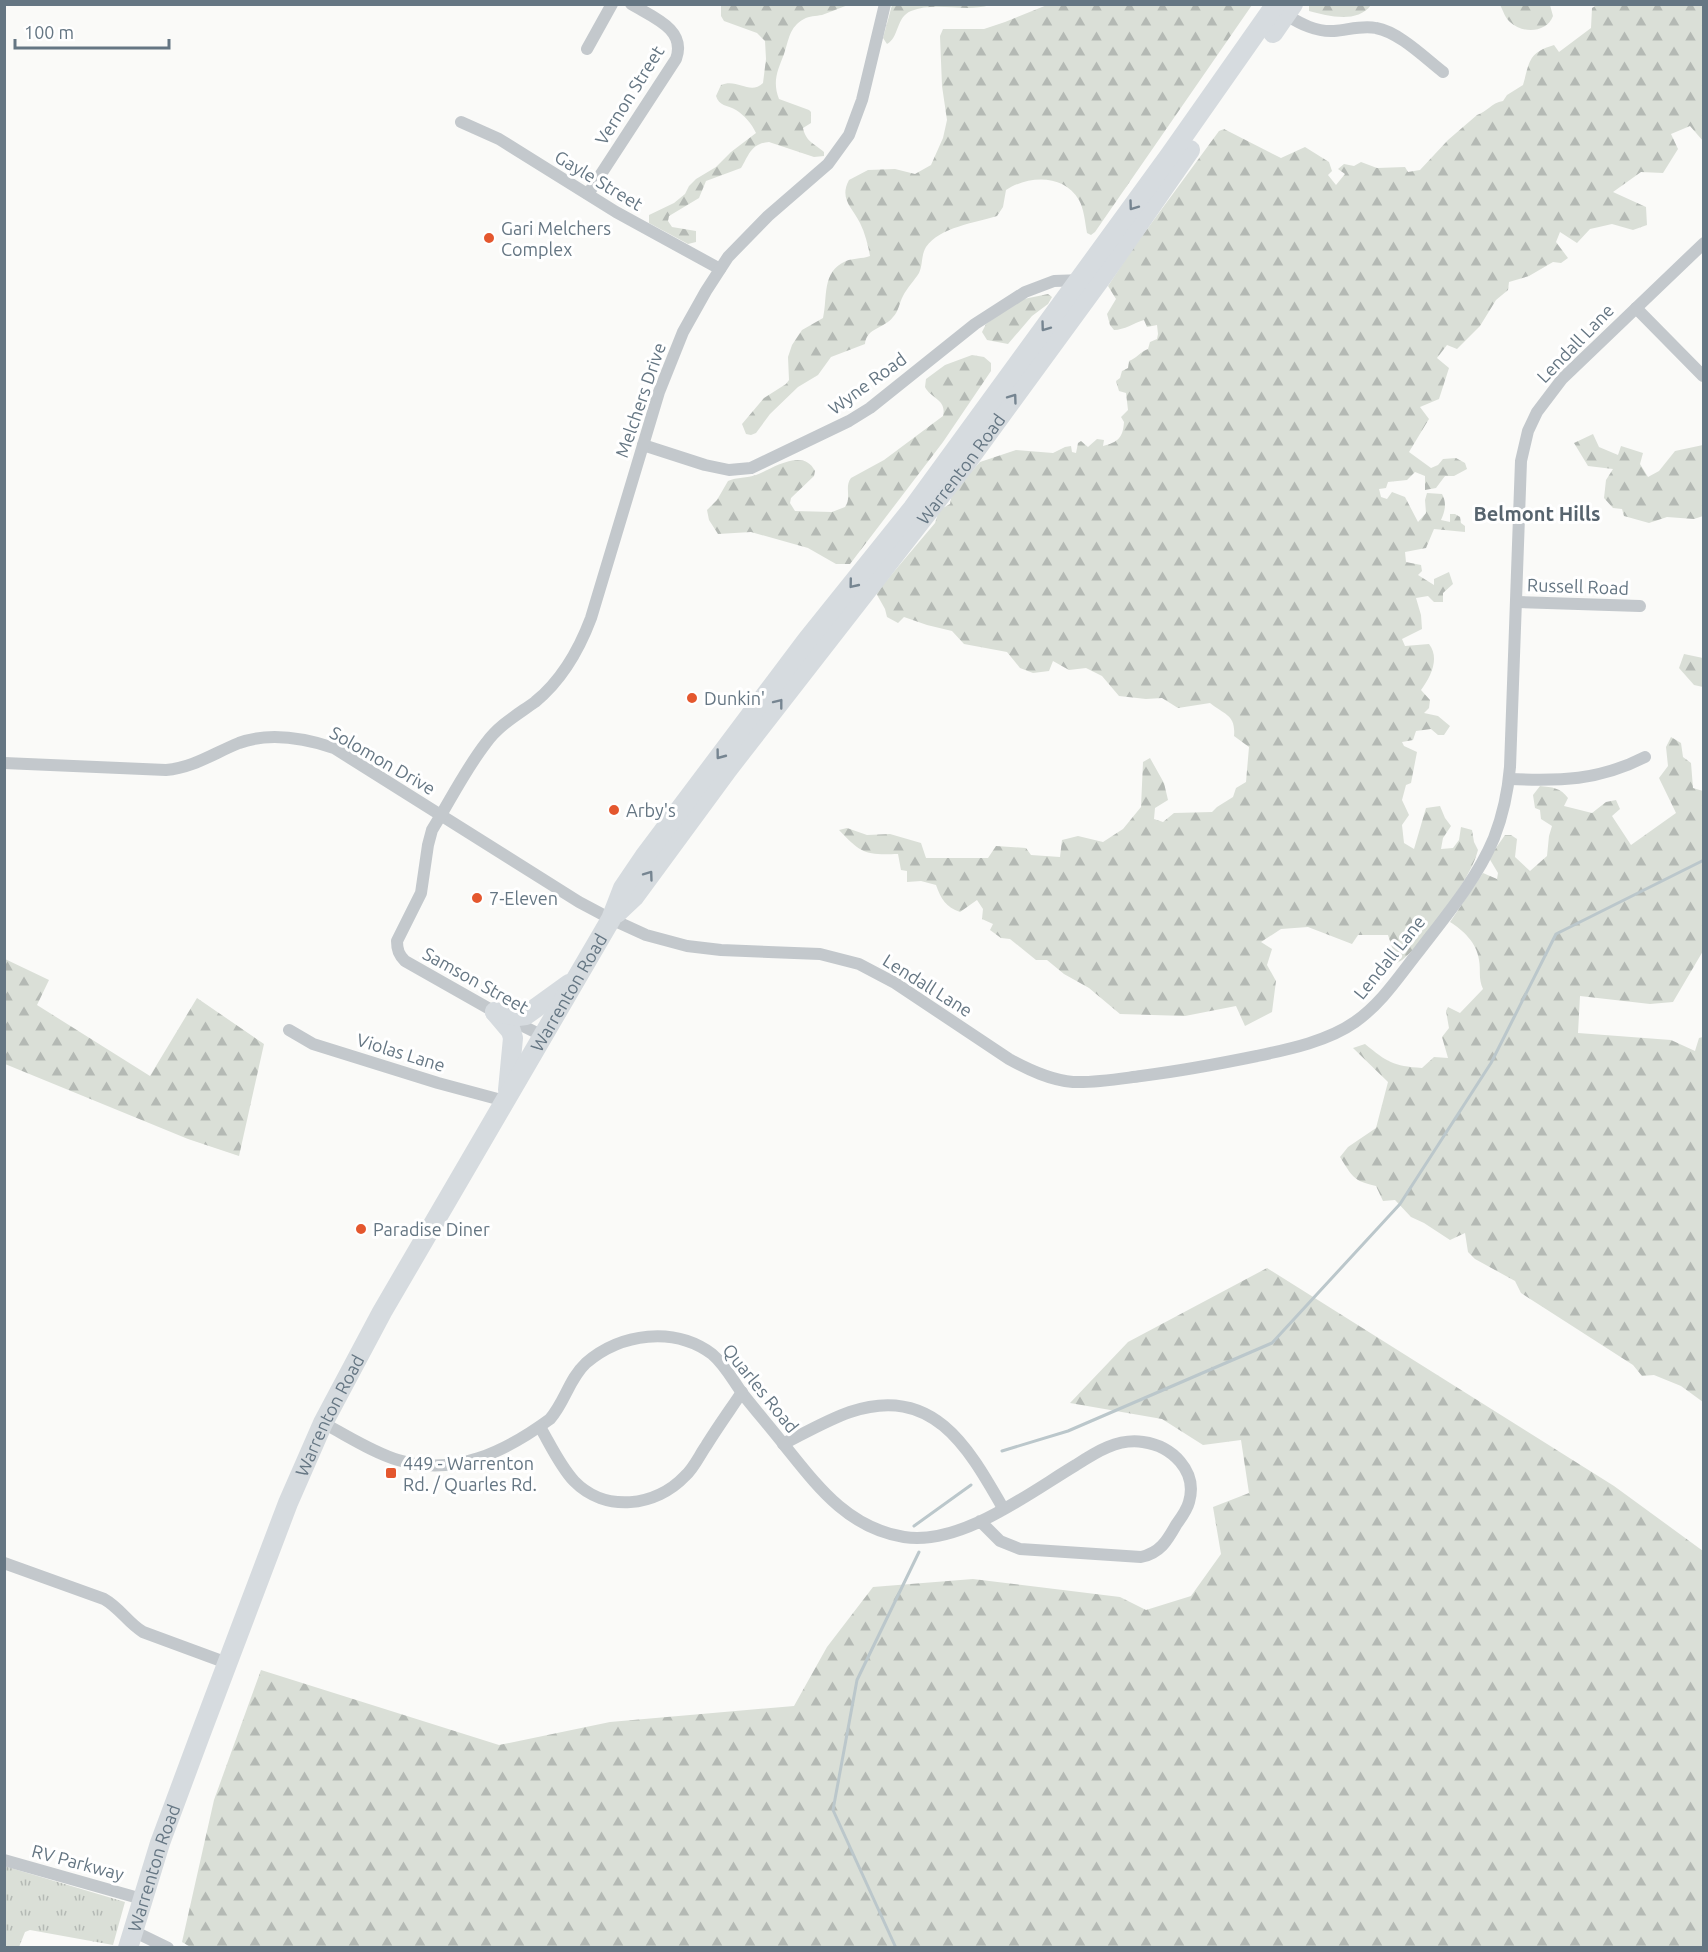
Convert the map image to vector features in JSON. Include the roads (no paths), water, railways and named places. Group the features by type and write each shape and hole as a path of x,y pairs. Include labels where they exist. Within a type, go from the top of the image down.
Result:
{"main road":[{"name":"Warrenton Road","path":"130,1939 160,1843 227,1663 288,1503 323,1423 375,1325 611,919 623,888 807,640 913,508 1079,280 1285,8"},
{"name":"Warrenton Road","path":"611,919 634,897 752,738 969,459 1099,280 1285,8"},
{"path":"495,1012 526,1015 575,980"},
{"path":"495,1012 511,1031 513,1038 506,1099"}],"street":[{"path":"587,49 612,4"},
{"name":"Vernon Street","path":"588,194 676,58 679,44 677,37 669,27 631,4"},
{"name":"Melchers Drive","path":"442,815 485,743 516,713 534,702 551,687 582,641 670,361 683,332 720,269 761,222 828,164 849,135 862,100 885,4"},
{"path":"1285,8 1315,29 1335,31 1364,27 1389,32 1443,72"},
{"name":"Gayle Street","path":"460,122 499,139 664,240 720,269"},
{"name":"Lendall Lane","path":"611,919 646,935 687,946 721,950 820,954 859,964 895,983 1009,1059 1027,1069 1058,1079 1092,1082 1185,1070 1281,1050 1338,1032 1353,1023 1370,1011 1384,996 1426,942 1473,877 1493,840 1499,823 1509,778 1521,461 1528,431 1540,406 1562,379 1704,243"},
{"name":"Wyne Road","path":"643,445 729,471 751,468 836,428 863,412 975,324 1025,292 1054,281 1099,280"},
{"path":"1635,308 1703,376"},
{"name":"Russell Road","path":"1516,602 1640,606"},
{"name":"Solomon Drive","path":"4,763 166,770 186,768 239,743 260,737 316,742 334,748 579,902 611,919"},
{"path":"1509,778 1559,781 1580,779 1608,773 1645,757"},
{"name":"Samson Street","path":"442,815 432,830 420,893 396,941 397,949 405,961 495,1012 543,1036"},
{"name":"Violas Lane","path":"290,1030 313,1044 438,1083 506,1099"},
{"name":"Quarles Road","path":"323,1423 388,1456 435,1466 465,1463 484,1457 540,1427 558,1411 570,1384 586,1364 613,1346 641,1337 674,1337 700,1346 723,1365 823,1493 858,1520 879,1530 904,1537 927,1537 950,1533 980,1521 1108,1447 1130,1441 1143,1442 1170,1452 1178,1458 1188,1473 1191,1484 1189,1503 1171,1534 1158,1550 1141,1557 1020,1549 1008,1545 980,1521"},
{"path":"540,1427 567,1471 581,1488 606,1500 644,1501 666,1492 688,1474 742,1392"},
{"path":"783,1444 850,1412 883,1406 914,1410 943,1424 958,1438 977,1464 1003,1508"},
{"path":"4,1563 104,1599 114,1604 136,1628 143,1632 227,1663"},
{"name":"RV Parkway","path":"4,1860 142,1899"},
{"path":"130,1939 168,1947"}],"waterway":[{"path":"1002,1451 1068,1431 1272,1343 1400,1204 1491,1063 1556,934 1704,860"},
{"path":"914,1526 971,1485"},
{"path":"896,1948 833,1810 857,1680 919,1552"}],"place":[{"name":"Gari Melchers Complex","path":"489,238"},
{"name":"Dunkin'","path":"692,698"},
{"name":"Arby's","path":"614,810"},
{"name":"7-Eleven","path":"477,898"},
{"name":"Paradise Diner","path":"361,1229"},
{"name":"449 - Warrenton Rd. / Quarles Rd.","path":"391,1473"}],"district":[{"name":"Belmont Hills","path":"1537,513"}]}
